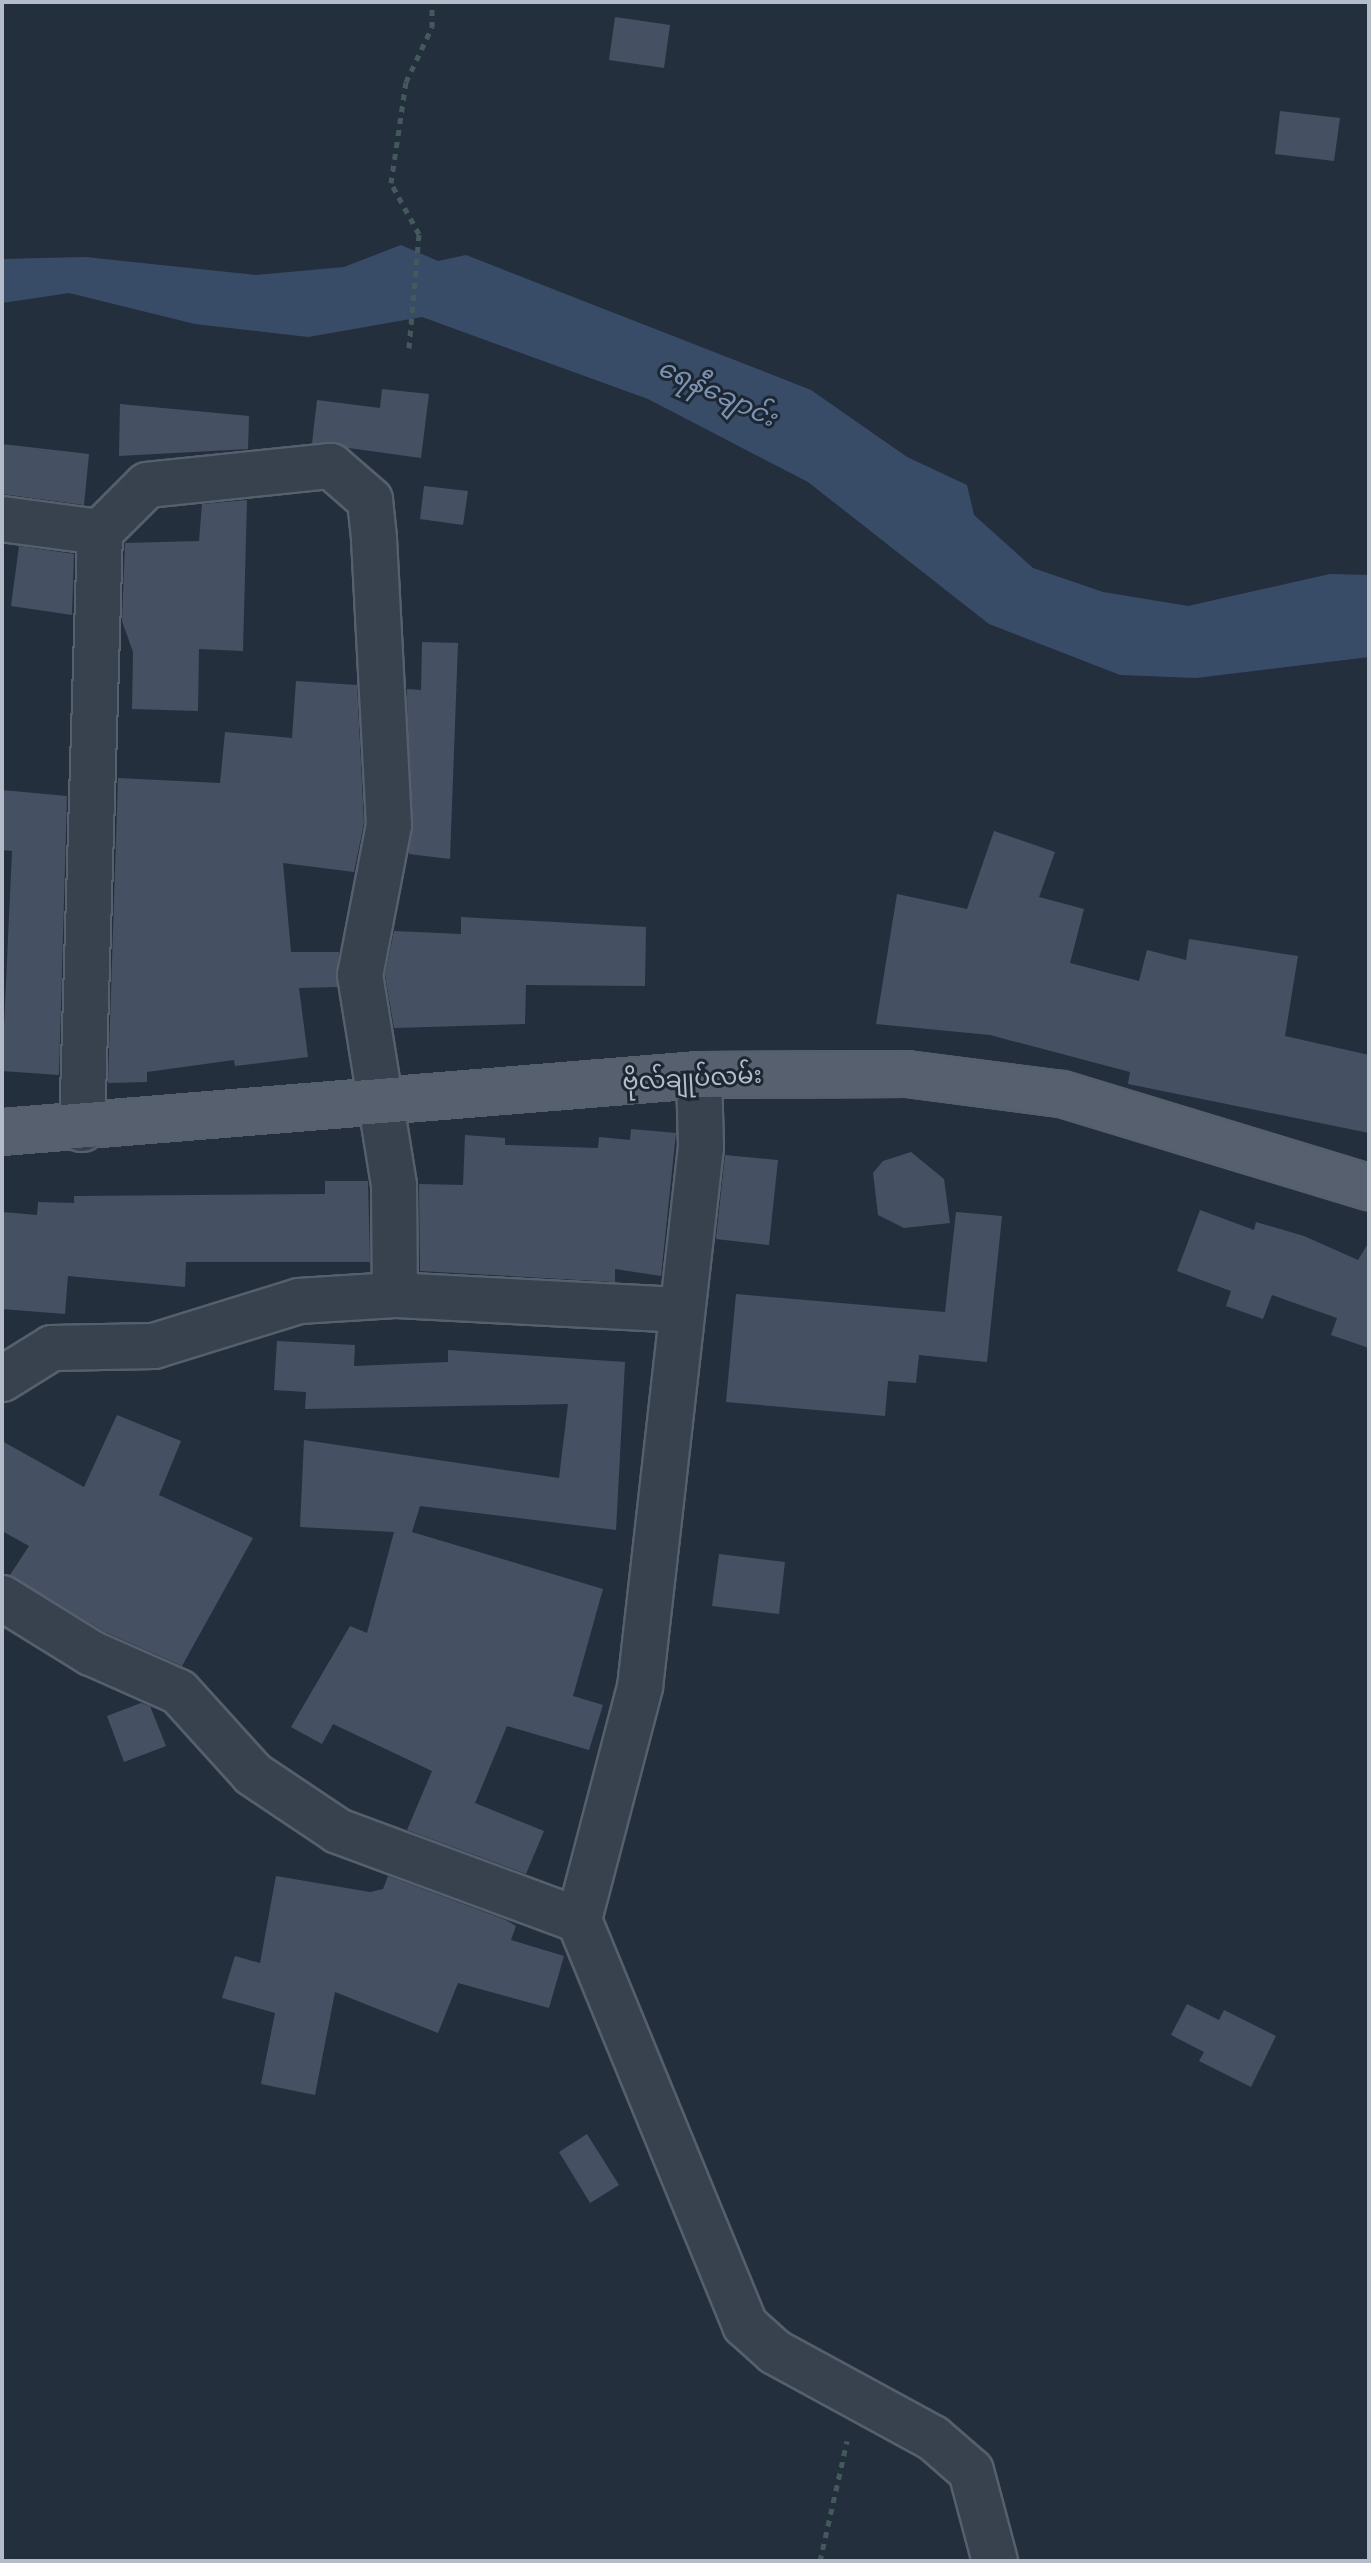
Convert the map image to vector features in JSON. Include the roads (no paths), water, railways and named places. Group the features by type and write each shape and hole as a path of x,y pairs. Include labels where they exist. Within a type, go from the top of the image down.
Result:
{"main road":[{"name":"ဗိုလ်‌ချုပ်‌လမ်း","path":"2,1132 82,1129 379,1100 699,1075 991,1081 1062,1094 1369,1187"}],"street":[{"path":"82,1129 100,532 147,485 331,466 370,500 389,825 360,975 394,1185 395,1295"},
{"path":"2,519 100,532"},
{"path":"699,1075 701,1147 640,1687 579,1920 745,2325 775,2352 933,2438 971,2471 995,2561"},
{"path":"2,1379 52,1348 126,1351 299,1301 395,1295 681,1310"},
{"path":"2,1598 91,1653 179,1692 253,1774 338,1831 579,1920"}],"water":[{"name":"ရေနီချောင်း","path":"401,245 438,261 466,255 811,390 907,457 967,485 974,515 1033,568 1103,592 1188,606 1330,574 1369,575 1369,657 1196,678 1120,675 989,624 808,482 648,399 422,317 308,337 195,324 69,293 2,303 2,259 85,257 256,275 344,267"}]}
